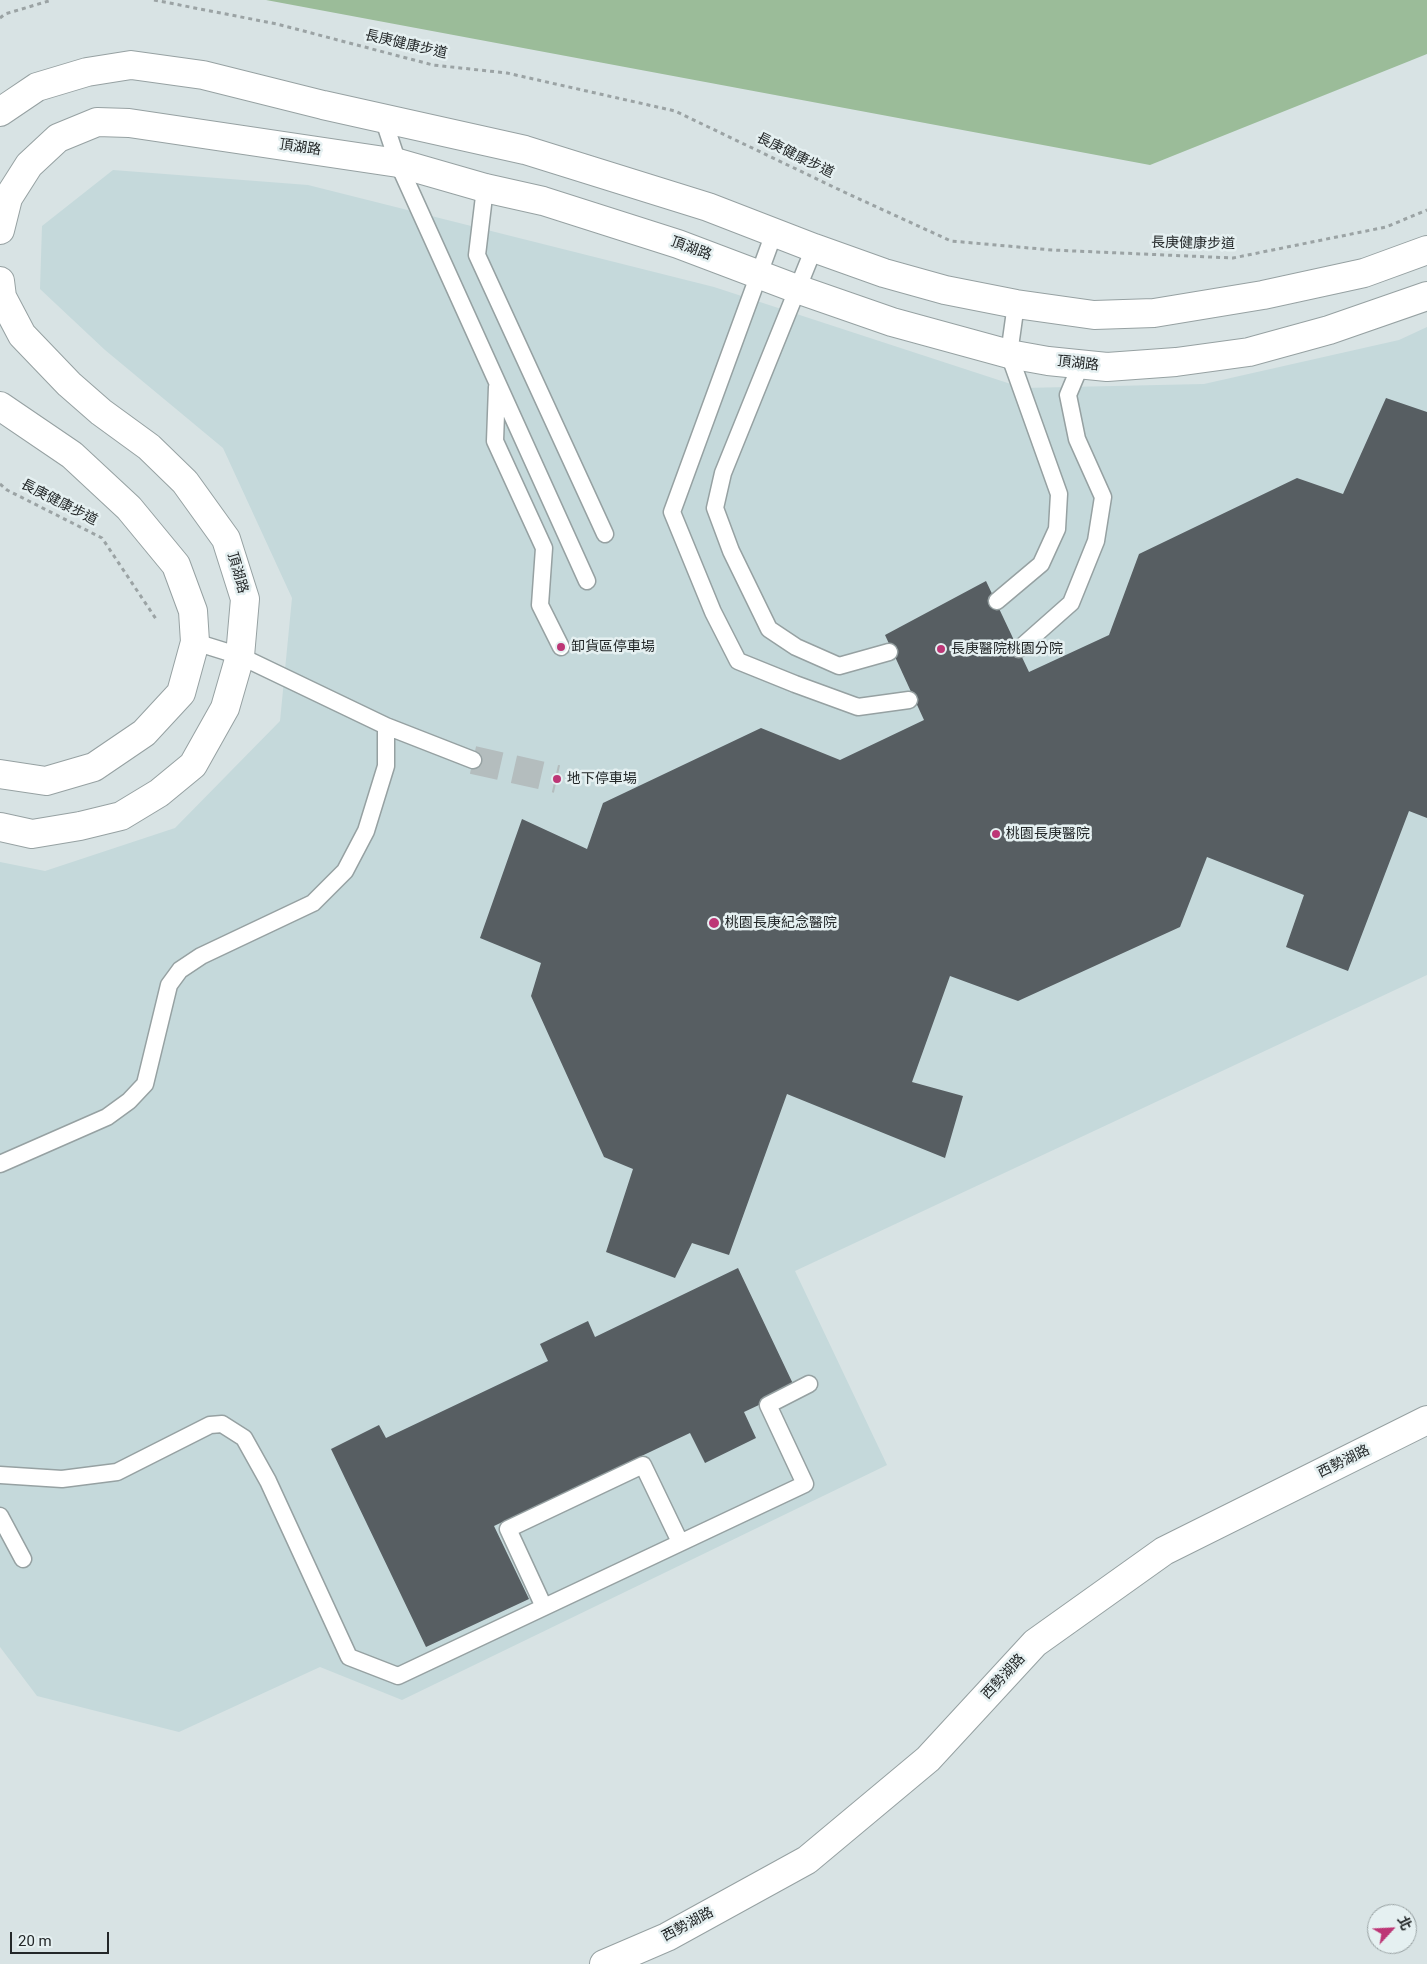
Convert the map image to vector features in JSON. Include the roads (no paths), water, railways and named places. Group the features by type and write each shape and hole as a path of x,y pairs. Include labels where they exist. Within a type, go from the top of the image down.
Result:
{"street":[{"path":"0,112 38,87 87,72 131,65 203,75 323,105 525,150 708,207 884,273 945,290 1016,304 1094,315 1154,313 1263,295 1364,273 1427,250"},
{"name":"頂湖路","path":"0,230 8,198 29,165 58,138 97,122 129,123 398,163 484,188 543,201 678,244 797,289 892,322 1009,354 1080,364 1107,367 1176,362 1249,352 1425,301"},
{"name":"頂湖路","path":"0,281 2,296 22,335 100,412 149,447 185,482 226,539 245,599 240,656 225,708 193,765 159,793 121,816 80,826 32,834 0,827"},
{"path":"0,406 72,455 129,508 176,565 193,611 195,642 181,693 144,734 94,767 46,781 0,774"},
{"name":"西勢湖路","path":"604,1964 667,1937 808,1860 928,1759 1035,1643 1164,1551 1427,1420"}],"lane":[{"path":"383,118 398,163 587,580"},
{"path":"484,188 477,256 604,534"},
{"path":"774,233 672,512 713,612 738,661 858,707 910,700"},
{"path":"814,248 723,473 715,508 731,551 769,629 796,647 839,666 889,652"},
{"path":"997,600 1041,564 1057,529 1059,494 1009,354 1016,304"},
{"path":"1019,649 1071,603 1096,541 1103,497 1077,439 1068,395 1080,364"},
{"path":"497,382 495,441 544,548 540,605 561,647"},
{"path":"195,642 240,656 386,726 472,760"},
{"path":"0,1164 106,1117 129,1101 145,1084 169,985 180,970 201,956 313,903 345,871 366,831 386,766 386,726"},
{"path":"0,1475 62,1479 117,1472 210,1426 222,1424 244,1438 268,1481 349,1657 398,1676 805,1484 768,1405 809,1384"},
{"path":"544,1607 508,1529 643,1465 680,1542"},
{"path":"0,1516 24,1559"}],"tunnel":[{"path":"473,760 557,779"}],"place":[{"name":"卸貨區停車場","path":"561,647"},
{"name":"長庚醫院桃園分院","path":"941,649"},
{"name":"地下停車場","path":"557,779"},
{"name":"桃園長庚醫院","path":"996,834"},
{"name":"桃園長庚紀念醫院","path":"714,923"}]}
